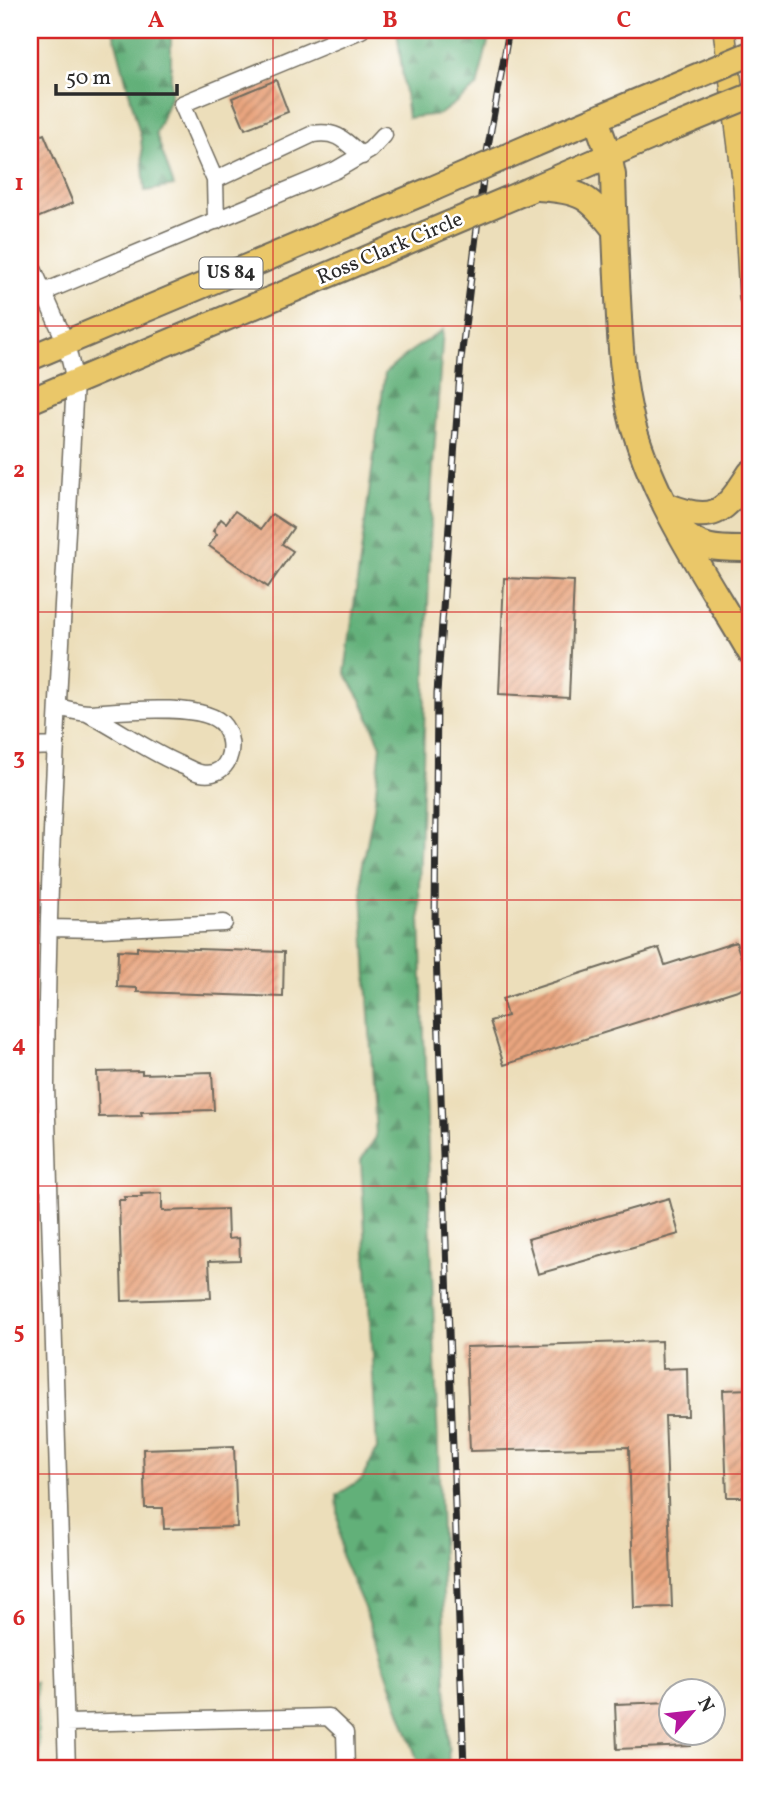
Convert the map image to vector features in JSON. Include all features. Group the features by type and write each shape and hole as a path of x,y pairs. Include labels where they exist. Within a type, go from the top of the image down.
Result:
{"highway":[{"name":"Ross Clark Circle","path":"30,358 750,54"},
{"name":"Ross Clark Circle","path":"30,401 750,96"},
{"path":"596,119 610,156 620,344 633,423 642,453 692,557 750,652"},
{"path":"531,189 578,193 594,204 615,230"},
{"path":"666,505 690,515 704,515 719,510 730,502 750,473"},
{"path":"678,526 688,539 701,546 750,550"}],"main road":[{"path":"724,30 747,185 750,297"}],"street":[{"path":"216,220 215,180 182,104 361,30"},
{"path":"215,180 313,134 326,131 340,137 362,156"},
{"path":"37,296 336,170 362,156 384,135"},
{"path":"30,262 37,296 66,343 75,381 48,928 38,984 48,1178 67,1769"},
{"path":"58,707 87,713 152,709 211,715 223,725 229,737 231,751 228,763 219,772 201,774 171,761 87,713"},
{"path":"30,747 56,746"},
{"path":"48,928 101,929 224,923"},
{"path":"30,1186 48,1178"},
{"path":"66,1723 328,1717 345,1733 346,1769"}],"green space":[{"path":"113,30 171,30 171,95 156,134 174,186 145,191 141,138"},
{"path":"397,30 491,30 477,87 440,114 408,118"},
{"path":"443,330 432,482 419,889 449,1769 418,1769 418,1762 363,1605 341,1555 337,1495 362,1479 377,1449 361,1160 376,1137 361,874 374,808 381,746 362,701 345,673 385,373 411,351"},
{"path":"30,1682 35,1682 40,1769 30,1769"}],"building":[{"path":"276,80 288,112 245,129 232,98"},
{"path":"44,134 73,203 30,221 30,140"},
{"path":"235,511 261,529 272,514 293,528 282,544 293,551 268,587 209,546 217,534 213,531 221,519 226,523"},
{"path":"504,578 574,581 569,698 499,694"},
{"path":"736,942 750,986 504,1065 490,1021 507,1016 502,999 659,948 665,965"},
{"path":"137,947 284,952 283,997 137,992 137,988 117,987 118,950 137,951"},
{"path":"142,1071 142,1074 212,1072 214,1110 141,1112 142,1116 99,1117 97,1072"},
{"path":"162,1193 162,1211 227,1209 228,1239 239,1238 240,1260 209,1261 211,1298 122,1301 119,1200 125,1200 124,1197 142,1197 141,1194"},
{"path":"669,1198 679,1234 538,1274 528,1239"},
{"path":"661,1341 662,1369 687,1368 688,1416 665,1416 672,1607 634,1608 629,1447 470,1451 466,1347"},
{"path":"750,1389 750,1497 727,1497 723,1390"},
{"path":"234,1446 237,1527 164,1529 163,1508 145,1508 143,1449"},
{"path":"658,1702 658,1746 691,1746 617,1749 615,1704"}],"railway":[{"path":"464,1769 435,922 437,693 461,359 485,163 509,30"}]}
